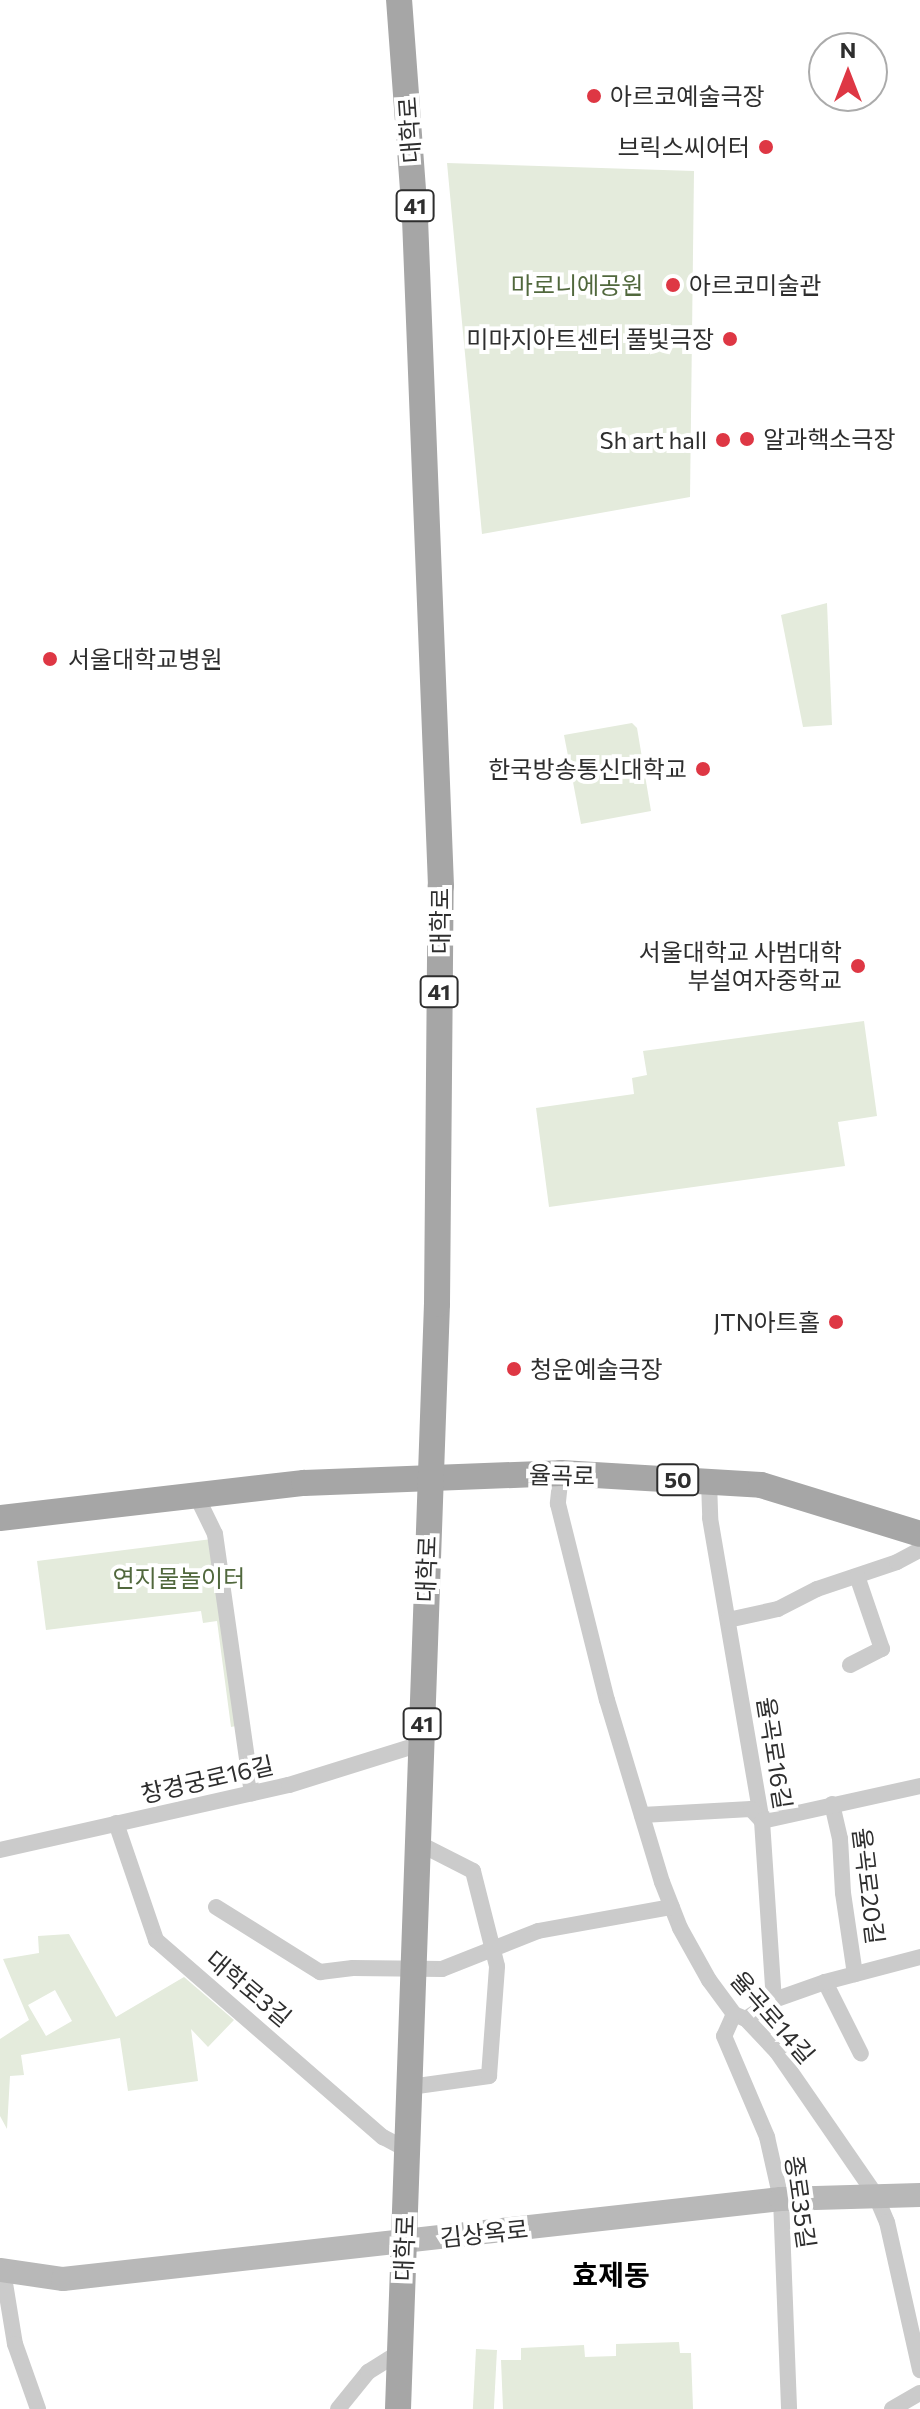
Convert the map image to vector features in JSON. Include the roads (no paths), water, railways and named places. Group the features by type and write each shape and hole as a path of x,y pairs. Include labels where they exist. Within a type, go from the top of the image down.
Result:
{"main road":[{"name":"대학로","path":"398,2409 437,1304 441,886 415,217 399,0"},
{"name":"율곡로","path":"0,1518 304,1483 561,1473 761,1485 920,1534"}],"street":[{"name":"율곡로14길","path":"561,1473 558,1504 607,1700 672,1907 709,1980 777,2052 875,2194 887,2222 920,2370"},
{"name":"율곡로16길","path":"709,1482 710,1518 762,1821 774,2000"},
{"path":"196,1495 215,1534 252,1793"},
{"path":"728,1620 778,1609 817,1589 920,1550"},
{"path":"850,1665 882,1649 857,1576"},
{"name":"창경궁로16길","path":"0,1850 252,1793 421,1744"},
{"name":"율곡로20길","path":"762,1821 920,1786"},
{"name":"율곡로20길","path":"832,1804 840,1838 843,1893 855,1974"},
{"path":"642,1815 751,1809 762,1821"},
{"name":"대학로3길","path":"116,1823 156,1940 383,2137 407,2150"},
{"path":"410,2087 489,2076 497,1966 473,1871 418,1843"},
{"path":"216,1907 320,1972 353,1968 442,1969 538,1931 672,1907"},
{"path":"740,2016 825,1982 920,1957"},
{"path":"825,1982 861,2054"},
{"name":"종로35길","path":"740,2016 724,2036 767,2137 781,2199 789,2409"},
{"name":"김상옥로","path":"2,2270 63,2279 781,2199 920,2195"},
{"path":"2,2270 15,2344 38,2409"},
{"path":"338,2409 368,2372 400,2352"},
{"path":"892,2409 920,2393"}],"place":[{"name":"아르코예술극장","path":"594,96"},
{"name":"브릭스씨어터","path":"766,147"},
{"name":"아르코미술관","path":"673,285"},
{"name":"미마지아트센터 풀빛극장","path":"730,339"},
{"name":"알과핵소극장","path":"747,439"},
{"name":"Sh art hall","path":"723,440"},
{"name":"서울대학교병원","path":"50,659"},
{"name":"한국방송통신대학교","path":"703,769"},
{"name":"서울대학교 사범대학 부설여자중학교","path":"858,966"},
{"name":"JTN아트홀","path":"836,1322"},
{"name":"청운예술극장","path":"514,1369"}],"district":[{"name":"효제동","path":"611,2274"}],"park label":[{"name":"마로니에공원","path":"577,285"},
{"name":"연지물놀이터","path":"179,1578"}]}
